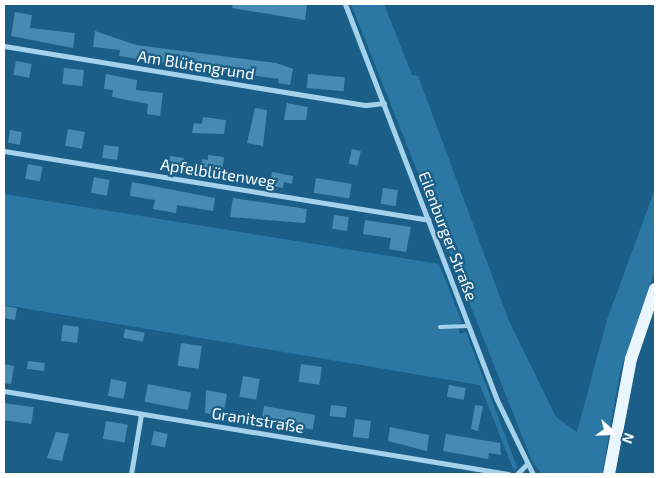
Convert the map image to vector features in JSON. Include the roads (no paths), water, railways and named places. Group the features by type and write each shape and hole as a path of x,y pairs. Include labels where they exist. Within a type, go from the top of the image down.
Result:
{"main road":[{"path":"609,474 631,359 655,289"}],"street":[{"name":"Eilenburger Straße","path":"345,4 469,326 526,465 533,474"},
{"name":"Am Blütengrund","path":"4,46 366,106 384,102"},
{"name":"Apfelblütenweg","path":"4,151 428,220"},
{"name":"Granitstraße","path":"4,391 508,474"},
{"path":"131,474 141,414"},
{"path":"517,474 526,465"}],"lane":[{"path":"440,327 469,326"}]}
